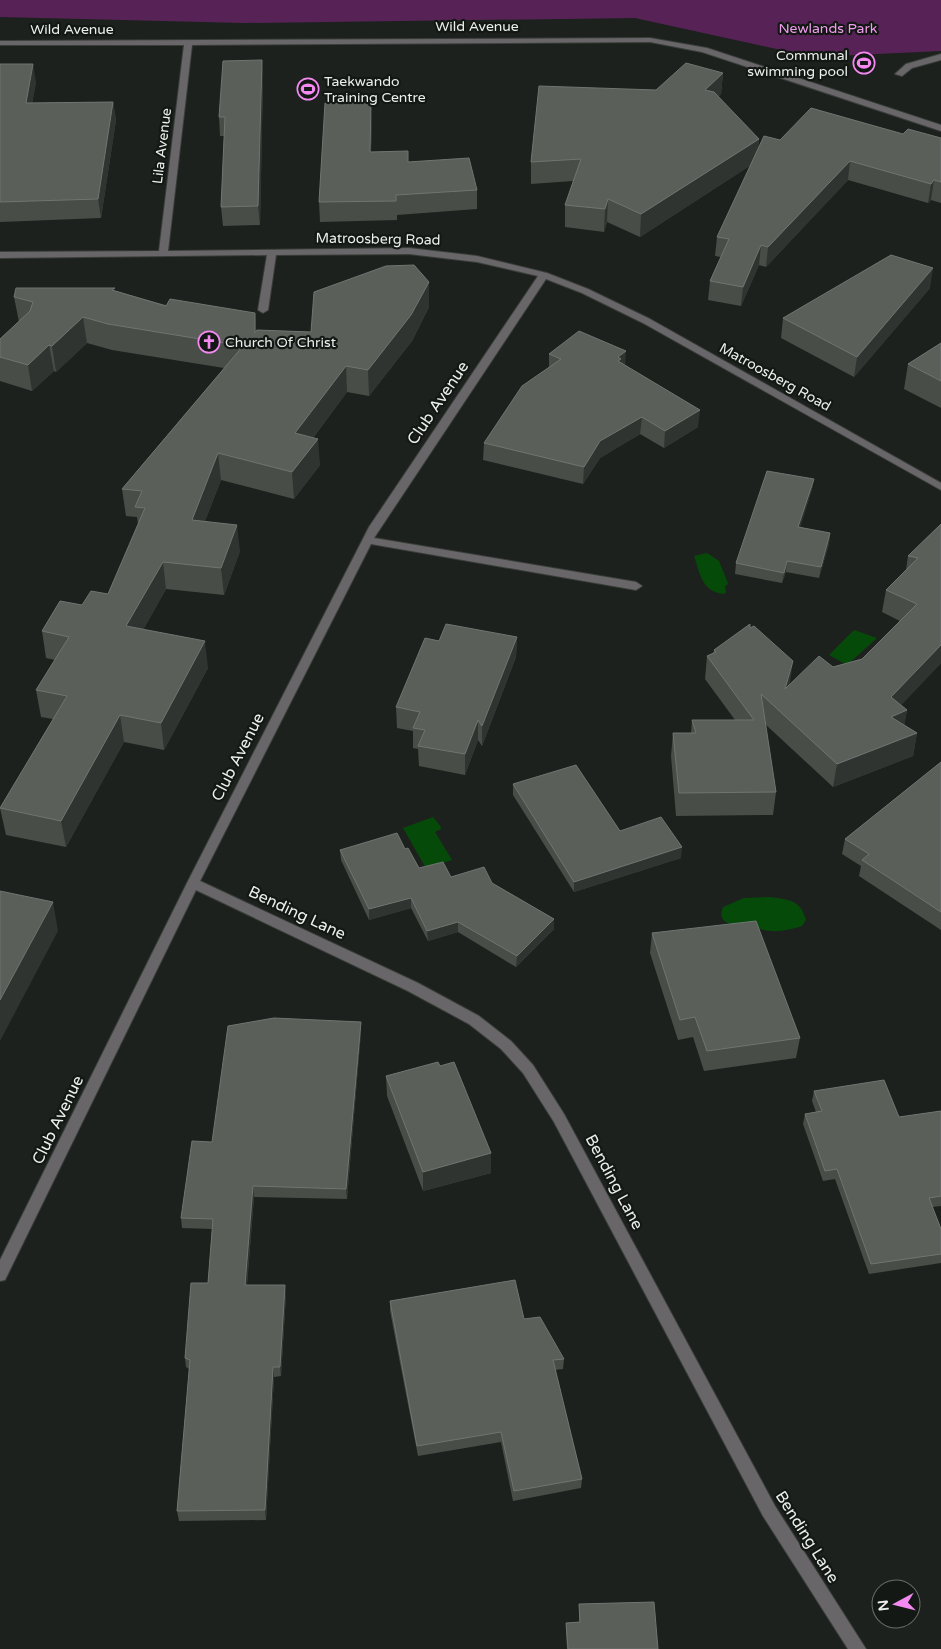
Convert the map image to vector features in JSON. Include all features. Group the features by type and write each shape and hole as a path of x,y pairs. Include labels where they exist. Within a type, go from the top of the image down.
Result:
{"street":[{"name":"Wild Avenue","path":"0,43 579,38 659,41 704,50 941,128"},
{"name":"Lila Avenue","path":"163,254 188,42"},
{"path":"899,74 909,66 941,57"},
{"name":"Matroosberg Road","path":"0,255 409,251 455,254 544,276 585,291 680,339 941,487"},
{"path":"263,310 272,253"},
{"name":"Club Avenue","path":"0,1275 192,883 367,540 544,276"},
{"path":"367,540 636,586"},
{"name":"Bending Lane","path":"192,883 413,987 474,1020 506,1045 528,1069 559,1118 769,1512 858,1649"}],"green space":[{"name":"Newlands Park","path":"0,0 941,0 941,51 813,57 635,18 245,23 0,17"}],"shaded area":[{"path":"707,553 719,561 728,584 725,586 726,592 724,594 710,589 700,575 694,556"},
{"path":"854,630 877,638 847,665 829,655"},
{"path":"433,817 441,827 441,829 435,832 452,860 426,868 403,828"},
{"path":"769,897 788,900 797,904 804,913 806,920 802,926 783,931 768,931 730,924 722,918 723,907 744,898"}],"building":[{"path":"262,60 258,206 221,207 225,117 219,117 223,61"},
{"path":"686,63 723,73 705,90 714,92 759,139 641,214 608,199 605,209 565,205 581,159 531,162 539,86 656,90"},
{"path":"0,64 33,64 26,103 113,102 98,199 0,202"},
{"path":"325,103 371,103 370,152 408,151 408,162 469,158 477,190 396,195 396,201 319,202"},
{"path":"811,108 903,134 908,129 941,138 941,182 934,180 931,184 850,161 768,247 761,245 743,287 710,281 729,239 717,237 764,136 780,140"},
{"path":"891,255 933,268 857,357 783,318"},
{"path":"414,265 429,282 411,315 368,370 346,366 295,433 318,439 292,472 218,453 192,520 237,525 221,568 163,562 126,626 205,641 161,723 120,715 61,821 0,808 67,696 36,690 69,637 42,631 60,601 82,605 91,591 108,594 145,508 135,507 142,491 122,489 243,346 108,324 83,317 28,365 0,357 0,339 30,311 33,302 14,297 16,288 115,288 112,290 166,306 170,299 255,313 255,333 257,330 311,332 314,292 386,266"},
{"path":"579,331 626,351 618,357 621,359 618,361 700,410 665,431 642,417 600,441 584,467 484,443 522,386 561,359 549,354"},
{"path":"941,343 941,381 908,364"},
{"path":"767,471 814,479 798,527 830,533 821,567 787,561 784,573 736,563"},
{"path":"941,524 941,645 891,697 907,710 891,717 917,733 837,764 761,694 776,792 679,793 673,733 696,733 692,720 754,720 707,656 716,652 714,650 750,624 750,628 754,626 793,661 785,689 819,656 833,667 862,659 917,604 886,590 918,558 908,556"},
{"path":"446,624 517,637 482,726 478,720 465,754 418,746 425,730 413,728 420,712 396,707 425,638 439,641"},
{"path":"941,762 941,912 862,860 869,854 845,839"},
{"path":"576,765 620,831 661,817 682,847 574,882 513,784"},
{"path":"397,833 405,849 408,848 419,868 443,862 451,877 484,867 492,883 554,919 517,956 458,922 427,931 411,898 369,909 340,850"},
{"path":"0,891 53,902 0,1000"},
{"path":"756,921 800,1038 707,1051 695,1017 680,1020 652,933"},
{"path":"274,1018 361,1022 346,1189 253,1186 245,1285 285,1285 280,1367 273,1367 265,1510 177,1511 190,1360 185,1358 191,1283 208,1283 213,1219 181,1218 192,1141 212,1142 228,1026"},
{"path":"438,1062 440,1066 454,1062 491,1153 423,1172 386,1076"},
{"path":"884,1080 899,1117 941,1111 941,1196 929,1198 941,1229 941,1254 871,1264 837,1169 825,1171 805,1114 822,1111 814,1091"},
{"path":"515,1280 524,1319 540,1317 564,1359 553,1360 582,1479 514,1491 501,1432 417,1446 390,1301"},
{"path":"654,1602 658,1649 568,1649 566,1623 580,1622 579,1604"}],"place":[{"name":"Communal swimming pool","path":"864,63"},
{"name":"Taekwando Training Centre","path":"308,89"},
{"name":"Church Of Christ","path":"209,342"}]}
